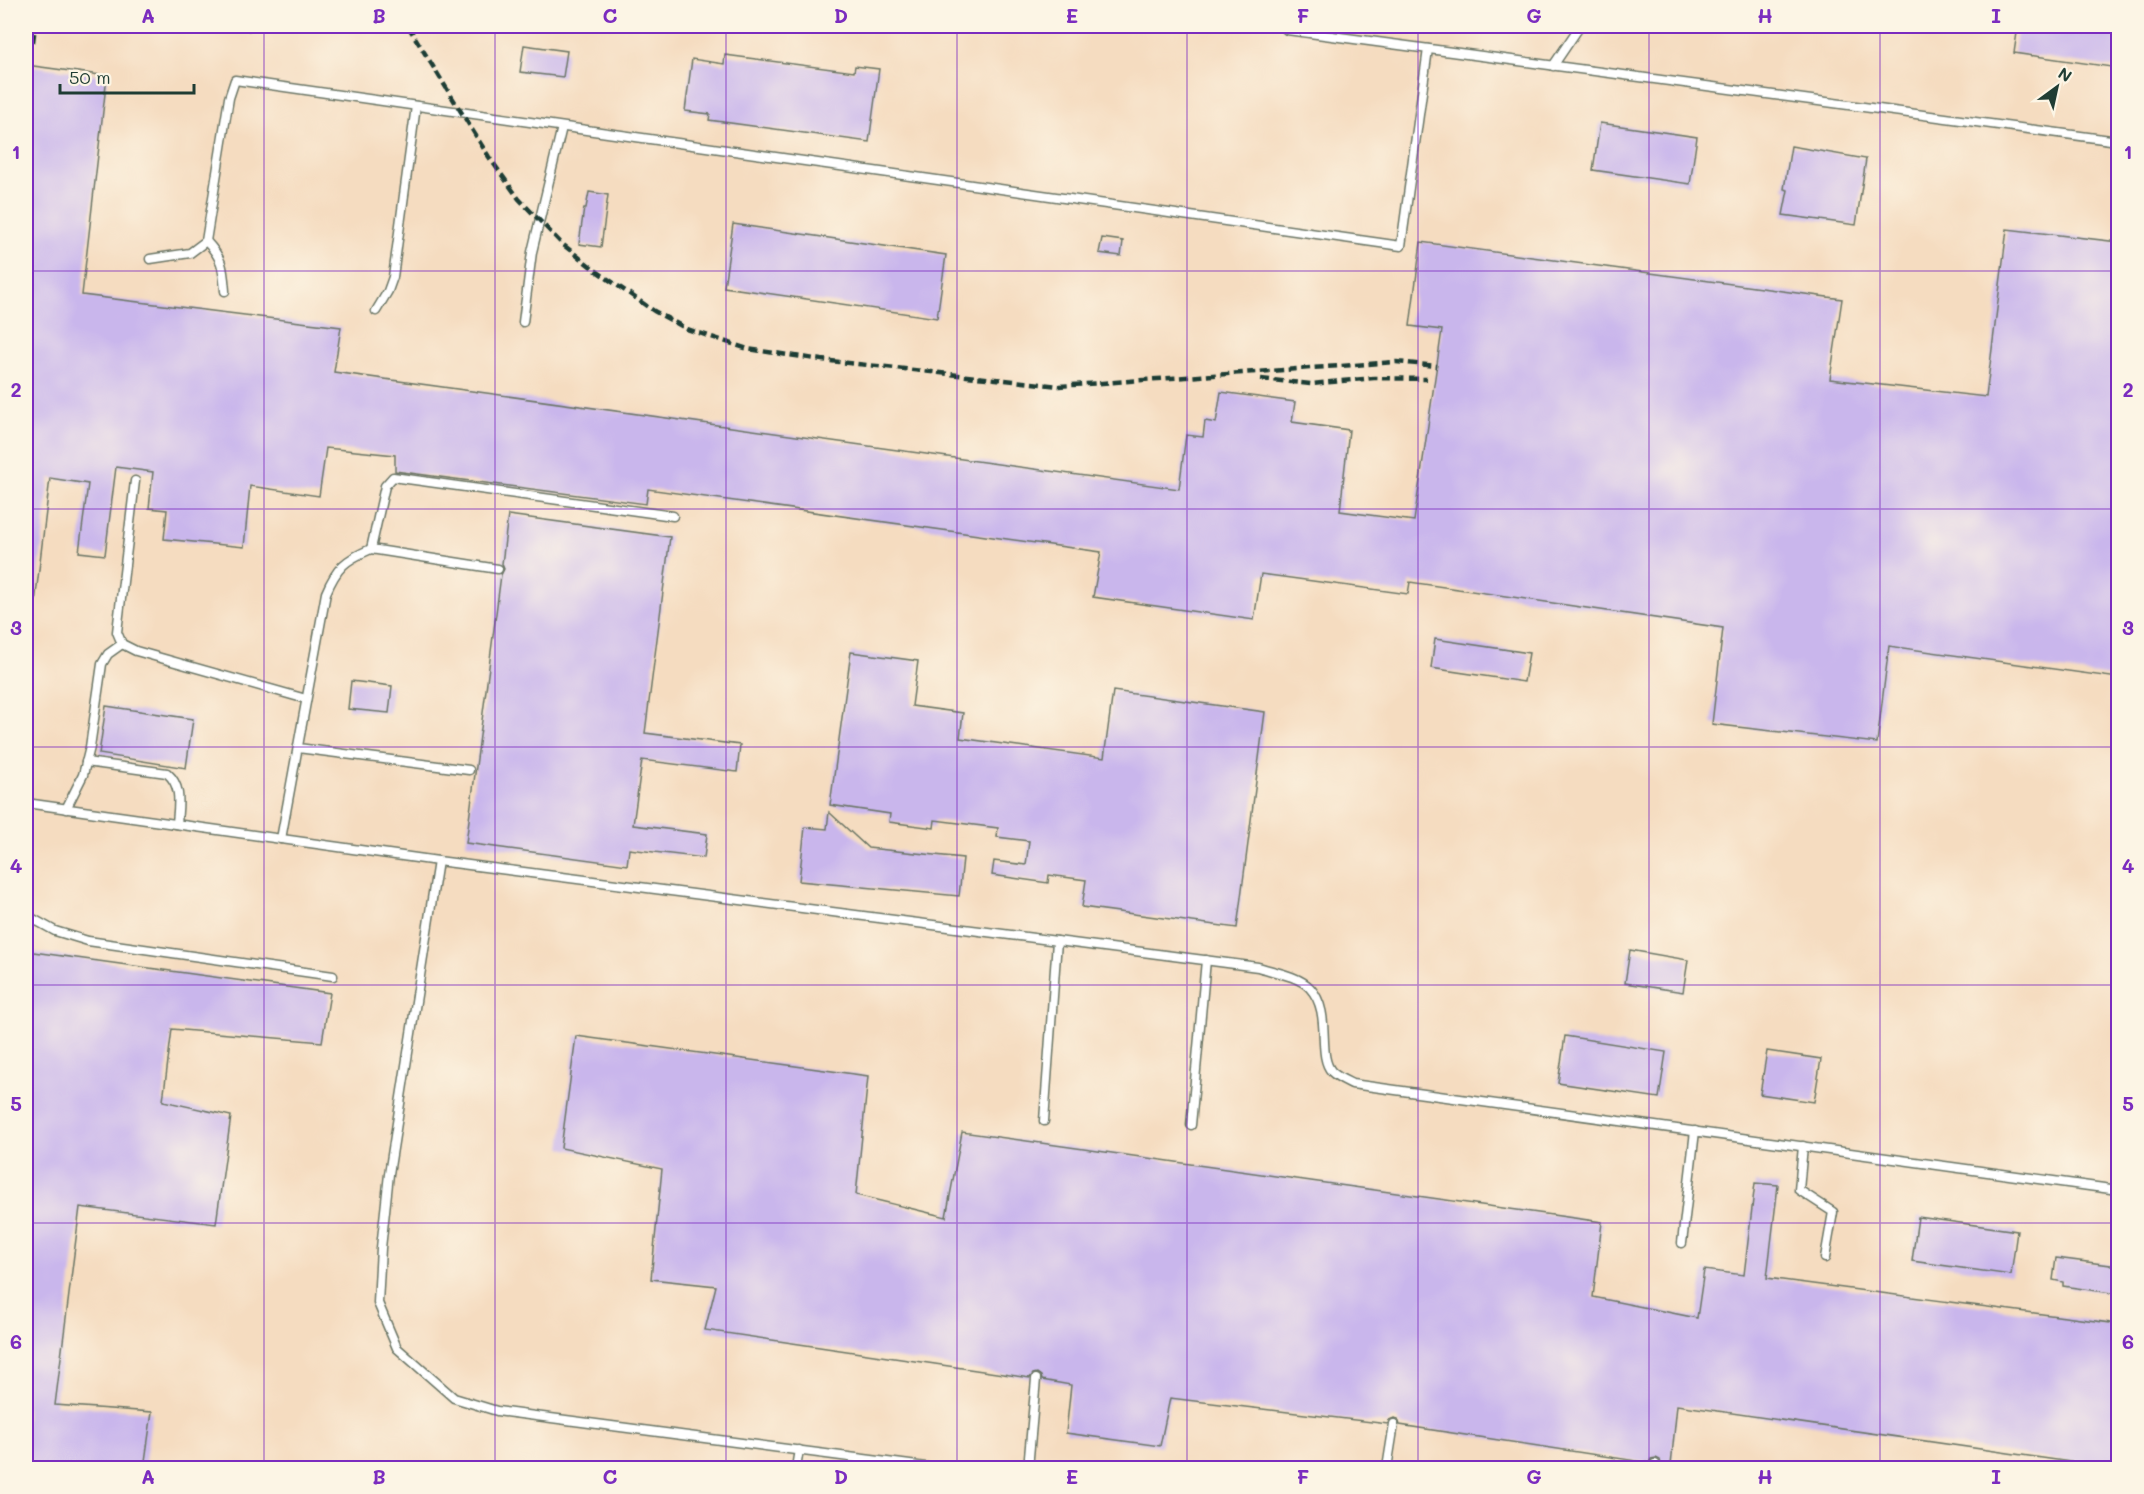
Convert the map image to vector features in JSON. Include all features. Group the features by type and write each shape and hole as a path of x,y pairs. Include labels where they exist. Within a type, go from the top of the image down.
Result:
{"lane":[{"path":"1283,26 1287,30 2118,141"},
{"path":"1553,66 1580,26"},
{"path":"150,259 190,253 206,241 229,98 236,80 1401,246 1428,49"},
{"path":"376,311 393,278 416,106"},
{"path":"523,322 532,252 562,127"},
{"path":"206,241 221,260 225,291"},
{"path":"371,549 385,486 393,477 673,516"},
{"path":"135,481 117,632 122,644 136,651 306,699"},
{"path":"281,839 326,593 340,566 352,557 371,549 498,569"},
{"path":"66,809 83,775 102,664 108,654 122,644"},
{"path":"298,748 469,770"},
{"path":"86,762 167,773 175,780 178,787 177,824"},
{"path":"26,803 438,861 1258,967 1298,981 1310,988 1323,1010 1327,1063 1333,1072 1352,1084 2118,1190"},
{"path":"438,861 389,1174 381,1248 378,1303 397,1348 454,1398 497,1411 933,1468"},
{"path":"26,915 55,931 88,941 333,976"},
{"path":"1044,1121 1058,941"},
{"path":"1191,1125 1206,960"},
{"path":"1682,1243 1695,1131"},
{"path":"1803,1146 1799,1190 1833,1212 1825,1258"},
{"path":"1028,1468 1036,1379"},
{"path":"1387,1468 1394,1424"},
{"path":"796,1468 799,1450"}],"building":[{"path":"2018,26 2118,26 2118,68 2014,53"},
{"path":"524,45 567,51 563,77 520,72"},
{"path":"725,55 854,72 855,66 879,69 869,142 709,120 710,114 685,111 692,59 724,64"},
{"path":"26,65 107,76 82,295 341,327 334,372 1179,489 1186,435 1203,437 1205,421 1216,423 1221,392 1295,402 1292,422 1349,430 1340,511 1414,521 1442,330 1410,326 1421,242 1842,299 1830,379 1986,397 2007,229 2118,242 2118,678 1889,646 1877,743 1712,724 1723,628 1410,582 1408,594 1261,574 1254,620 1093,597 1101,552 648,489 646,504 395,471 395,455 326,448 319,496 250,486 244,547 164,539 167,510 149,508 153,472 116,467 105,555 79,552 88,484 50,478 35,603 26,603"},
{"path":"1600,123 1697,137 1690,184 1593,170"},
{"path":"1791,146 1866,159 1856,225 1783,215 1788,190 1784,189"},
{"path":"589,192 608,195 601,247 579,244 584,208 586,208"},
{"path":"733,224 946,255 937,318 724,287"},
{"path":"1102,238 1123,241 1121,256 1099,253"},
{"path":"508,515 670,537 645,733 740,745 737,772 642,760 633,825 707,834 704,858 629,849 627,865 466,843 501,575 504,569 502,564"},
{"path":"1435,639 1529,653 1524,682 1431,668"},
{"path":"851,652 918,661 912,706 963,713 960,738 1104,758 1113,691 1265,712 1237,928 1082,907 1086,880 1049,875 1048,883 992,875 994,861 1026,865 1029,841 997,837 998,828 935,820 934,828 889,822 890,814 830,805"},
{"path":"351,681 392,686 389,713 348,709"},
{"path":"106,706 193,719 186,768 99,754"},
{"path":"829,812 868,848 963,858 959,896 799,881 805,827 827,829"},
{"path":"1630,950 1688,960 1683,992 1625,983"},
{"path":"26,951 330,993 322,1042 172,1029 163,1101 231,1116 216,1224 80,1207 55,1405 152,1412 144,1468 26,1468"},
{"path":"576,1036 868,1076 856,1195 946,1217 962,1132 1602,1222 1593,1297 1697,1318 1704,1270 1744,1275 1755,1183 1778,1185 1767,1278 2118,1324 2118,1468 2098,1468 2098,1466 1677,1405 1671,1465 1661,1464 1656,1458 1651,1459 1649,1463 1400,1425 1398,1419 1394,1418 1389,1420 1388,1424 1170,1398 1160,1446 1066,1433 1071,1385 1042,1380 1037,1373 1030,1378 705,1330 716,1286 651,1279 662,1169 561,1148"},
{"path":"1565,1036 1666,1052 1659,1098 1558,1083"},
{"path":"1767,1051 1821,1059 1814,1102 1760,1094"},
{"path":"1918,1217 2017,1231 2011,1275 1912,1261"},
{"path":"2056,1258 2118,1266 2118,1294 2063,1286 2063,1282 2053,1280"}],"railway":[{"path":"33,42 35,26"},
{"path":"247,31 248,26"},
{"path":"408,26 489,157 519,199 561,243 595,270 654,311 687,329 748,349 822,360 1059,386 1396,362 1437,366"},
{"path":"1261,379 1311,384 1374,378 1427,379"}]}
